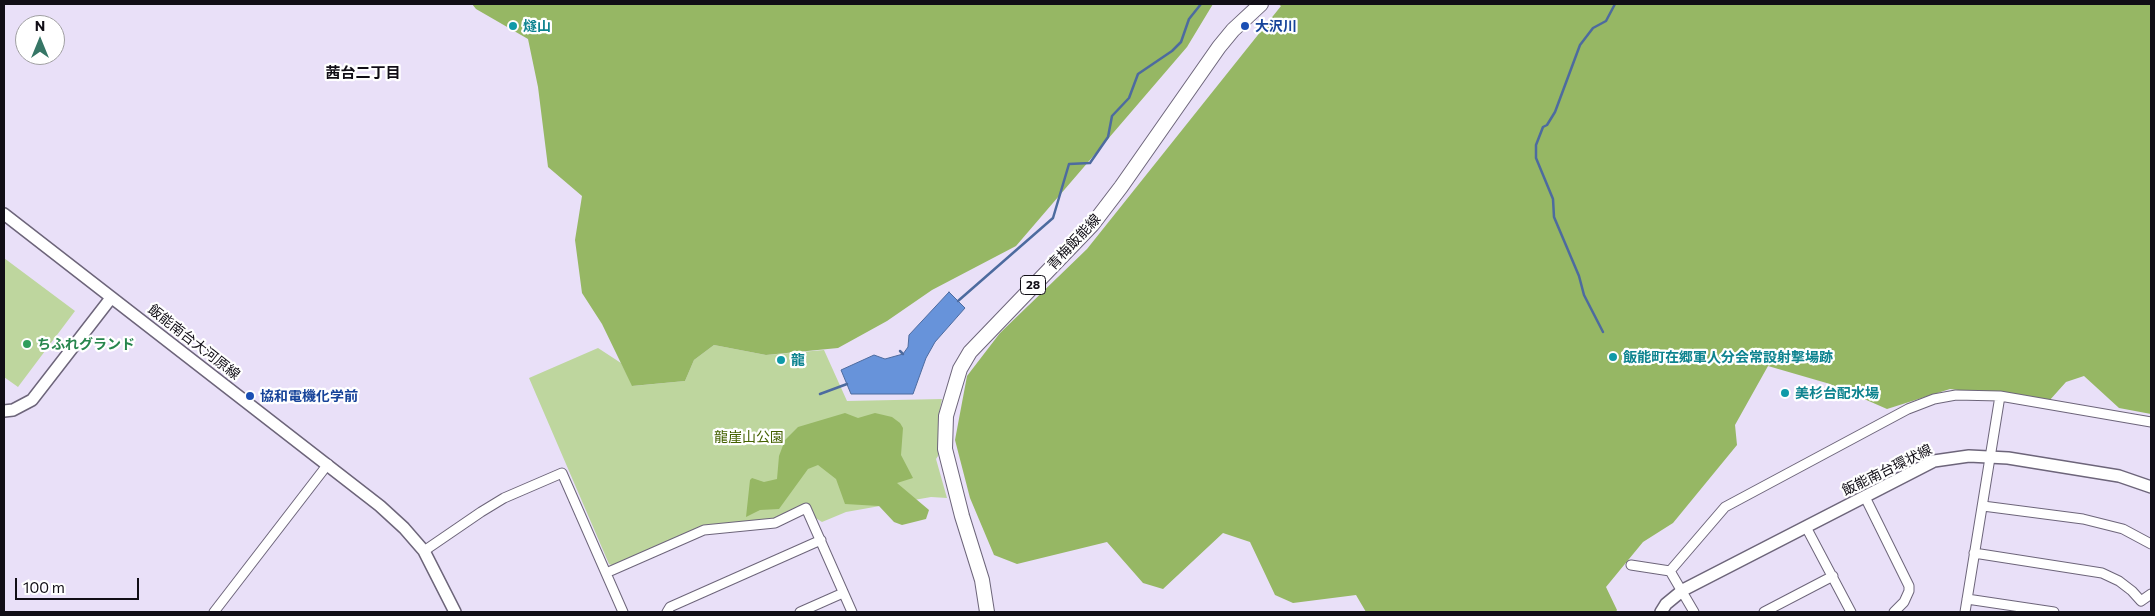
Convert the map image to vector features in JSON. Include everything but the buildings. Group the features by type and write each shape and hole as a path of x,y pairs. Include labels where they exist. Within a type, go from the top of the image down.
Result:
{"main road":[{"name":"青梅飯能線","path":"987,612 982,580 962,516 945,449 946,416 960,369 970,352 1092,225 1121,187 1219,47 1233,30 1261,4"}],"street":[{"name":"飯能南台大河原線","path":"4,214 328,464 386,511 424,551 455,612"},
{"path":"4,411 14,410 32,400 111,298"},
{"path":"1670,571 1725,507 1899,414 1934,399 1956,395 2000,396 2151,422"},
{"path":"1965,612 2000,396"},
{"name":"飯能南台環状線","path":"1661,612 1666,604 1683,590 1934,461 1969,456 1990,456 2119,476 2151,487"},
{"path":"214,612 328,464"},
{"path":"424,551 504,498 562,473 623,612"},
{"path":"1865,497 1909,586 1909,592 1904,602 1894,612"},
{"path":"1983,506 2083,519 2123,529 2151,544"},
{"path":"606,573 704,530 775,523 806,508 852,612"},
{"path":"1806,526 1851,612"},
{"path":"667,612 670,607 821,540"},
{"path":"1974,553 2102,573 2119,581 2141,601 2151,594"},
{"path":"1631,565 1670,571 1683,590 1694,612"},
{"path":"1764,612 1833,576"},
{"path":"800,612 843,593"},
{"path":"1968,599 2054,612"}],"green space":[{"path":"472,4 1213,4 1187,47 1016,246 932,290 887,321 838,348 766,355 714,345 694,360 685,381 632,386 602,324 582,293 575,240 582,196 548,167 538,87 528,39 476,9"},
{"path":"1278,4 2151,4 2151,414 2119,408 2084,376 2066,382 2049,401 1950,389 1887,409 1830,384 1768,366 1735,425 1737,445 1673,523 1643,542 1606,587 1617,610 1616,612 1366,612 1356,595 1293,603 1275,595 1250,542 1223,533 1163,589 1143,583 1107,542 1017,564 994,555 970,498 955,440 967,376 1000,333 1087,249 1281,6"},
{"name":"ちふれグランド","path":"4,258 75,311 18,387 4,377"},
{"name":"龍崖山公園","path":"714,345 766,355 824,350 847,401 942,399 938,419 938,456 936,459 947,498 931,497 846,512 822,522 814,517 808,505 772,520 740,522 636,555 613,566 609,564 529,378 598,348 621,363 633,386 685,381 694,360"},
{"path":"845,413 858,418 875,413 892,417 900,423 903,428 901,455 913,478 897,483 929,510 926,519 902,525 894,522 879,506 845,504 836,479 818,465 808,469 779,509 760,510 746,517 750,480 752,478 764,482 777,479 779,456 785,440 798,427"}],"water":[{"path":"949,292 965,308 935,342 926,358 913,394 851,394 841,370 874,355 885,359 903,354 908,347 909,335"}],"waterway":[{"name":"大沢川","path":"958,301 1053,218 1069,164 1090,163 1108,137 1112,116 1129,98 1138,74 1172,51 1181,42 1189,19 1201,4"},
{"path":"1603,332 1584,295 1579,276 1554,217 1553,199 1536,158 1536,145 1543,127 1547,125 1555,112 1580,45 1593,28 1606,21 1615,4"},
{"path":"900,351 903,354"},
{"path":"820,394 847,384"}],"place":[{"name":"燧山","path":"513,26"},
{"name":"大沢川","path":"1245,26"},
{"name":"ちふれグランド","path":"27,344"},
{"name":"飯能町在郷軍人分会常設射撃場跡","path":"1613,357"},
{"name":"龍","path":"781,360"},
{"name":"美杉台配水場","path":"1785,393"},
{"name":"協和電機化学前","path":"250,396"}],"district":[{"name":"茜台二丁目","path":"363,73"}]}
